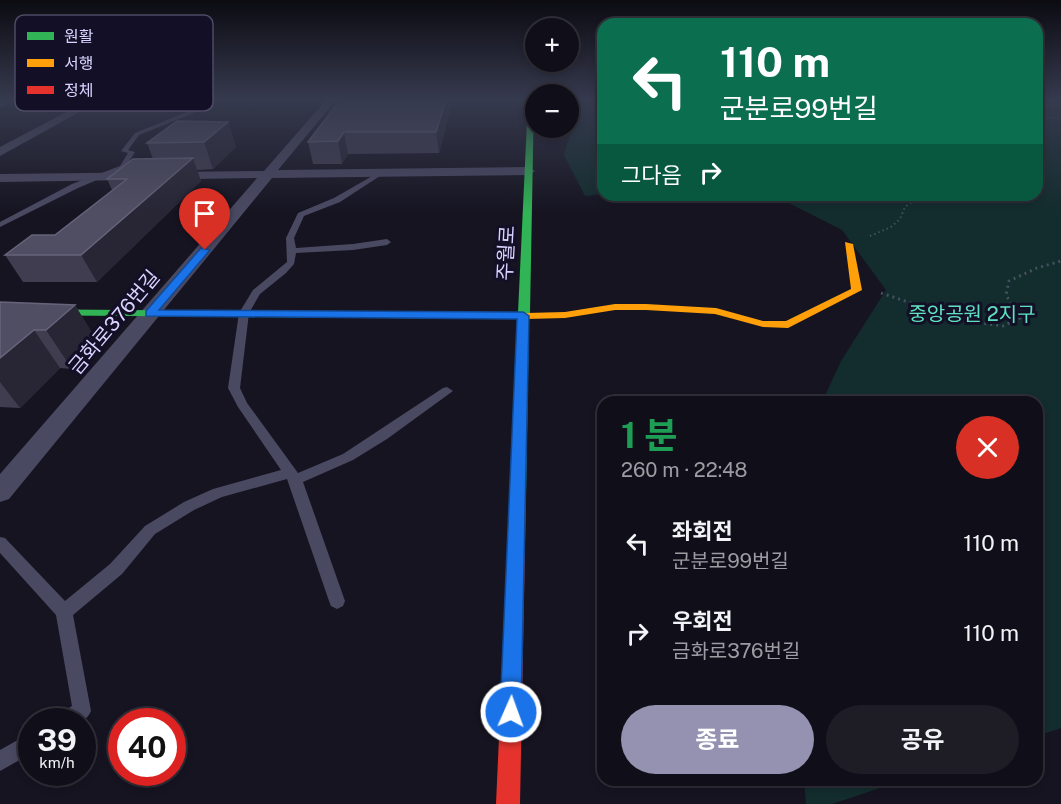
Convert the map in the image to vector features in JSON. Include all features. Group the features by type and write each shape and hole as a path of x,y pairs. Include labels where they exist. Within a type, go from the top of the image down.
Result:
{"street":[{"path":"0,152 27,138"},
{"name":"금화로376번길","path":"0,492 299,138"},
{"name":"주월로","path":"508,804 530,138"},
{"path":"0,178 529,171"},
{"path":"0,312 523,316 565,315 615,307 646,306 716,310 763,324 788,325 857,290 848,244"}],"lane":[{"path":"0,225 75,186 123,167 132,152 124,151 134,138"},
{"path":"337,601 292,477 242,404 234,388 244,313 256,292 284,271 291,262 290,238 301,214 337,200 381,173"},
{"path":"292,251 387,242"},
{"path":"64,612 116,569 150,530 189,506 218,494 292,477 348,457 447,391"},
{"path":"0,543 64,612 81,708"},
{"path":"0,761 18,750"}],"path":[{"path":"848,244 879,234 891,227 900,219 904,207 912,201"},
{"path":"857,290 869,290 965,321 1004,326 1020,318 1006,295 1009,281 1037,267 1061,261"}],"green space":[{"path":"569,138 597,138 597,195 585,196 564,155"},
{"name":"중앙공원 2지구","path":"1043,138 1061,138 1061,728 1043,734 1043,396 825,396 841,361 886,290 842,230 785,201 1043,201"},
{"path":"804,786 886,786 832,804 806,804"}],"building":[{"path":"154,138 209,138 204,142 147,143"},
{"path":"311,138 340,138 338,141 308,142"},
{"path":"193,158 81,255 5,255 32,235 55,235 127,179 107,179 133,159"},
{"path":"0,302 75,305 46,330 34,330 0,358"}],"traffic: fast":[{"path":"518,494 530,138"},
{"path":"0,312 526,316"}],"traffic: slow":[{"path":"526,316 565,315 615,307 646,307 716,311 763,324 788,325 857,290 848,244"}],"traffic: jam":[{"path":"508,804 518,494"}],"route":[{"path":"205,250 150,314 523,316 511,712"}]}
